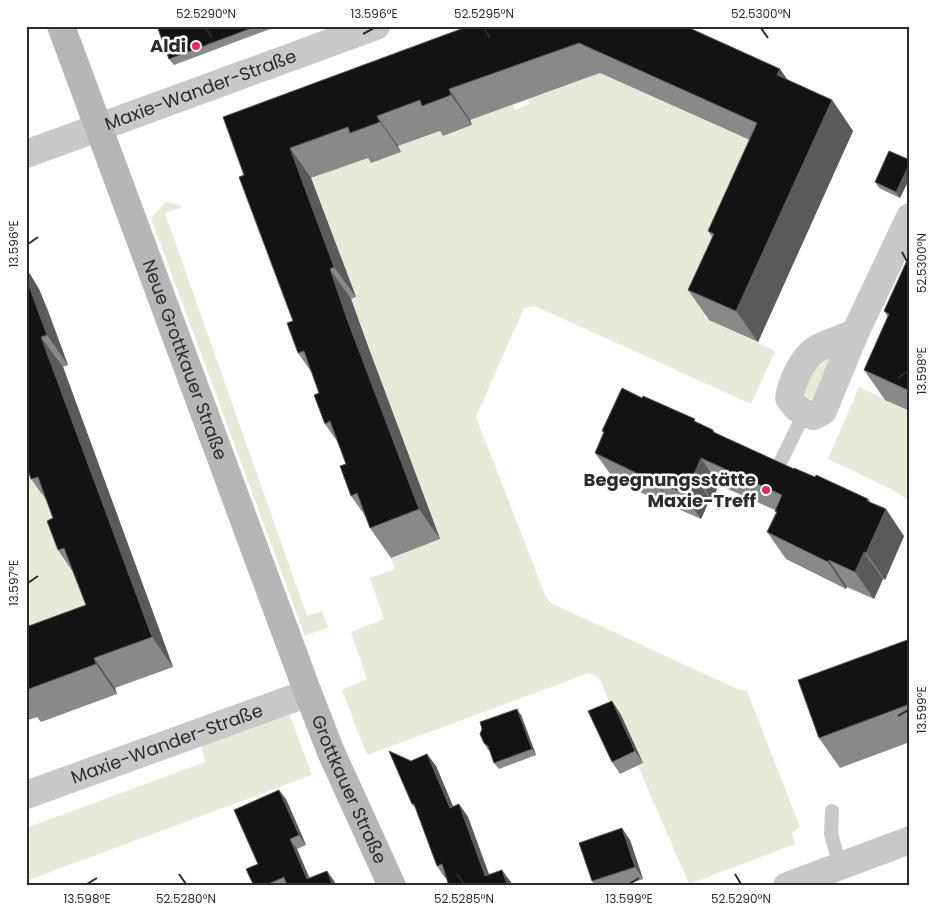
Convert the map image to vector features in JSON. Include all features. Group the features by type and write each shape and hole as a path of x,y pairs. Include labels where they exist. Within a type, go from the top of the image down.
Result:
{"street":[{"name":"Neue Grottkauer Straße","path":"61,26 308,693"},
{"name":"Maxie-Wander-Straße","path":"26,154 376,26"},
{"path":"856,333 815,350 805,362 792,385 789,398 797,409 804,414 814,416 823,410 856,333 910,218"},
{"name":"Maxie-Wander-Straße","path":"26,795 308,693"},
{"name":"Grottkauer Straße","path":"308,693 331,752 392,886"},
{"path":"787,886 910,840"}],"lane":[{"path":"778,467 804,414"},
{"path":"832,811 831,834 840,866"}],"green space":[{"path":"600,73 763,146 711,302 704,317 775,351 751,404 535,306 524,308 476,417 546,597 551,603 735,688 747,691 800,827 792,833 795,844 689,884 638,766 643,763 620,713 615,715 599,678 589,673 367,755 342,690 367,679 351,632 384,619 370,578 395,569 391,558 440,539 364,351 369,348 351,299 355,297 320,201 302,182 369,157 400,152 398,146 441,131 443,136 472,125 470,120 512,104 515,110 529,104 526,93 543,94"},
{"path":"166,202 180,205 181,208 165,213 307,616 322,611 328,627 305,636 151,218"},
{"path":"837,350 814,399 808,399 804,388 817,358"},
{"path":"859,387 910,411 910,501 891,489 828,459"},
{"path":"26,437 107,635 26,665"},
{"path":"288,711 312,775 26,881 26,828 205,762 200,742"}],"building":[{"name":"Aldi","path":"157,26 257,26 169,59"},
{"path":"469,26 685,26 780,69 777,75 832,100 736,311 688,290 714,234 708,231 757,123 579,43 449,89 451,95 422,106 420,100 377,116 380,122 350,133 348,127 290,148 334,267 330,269 347,319 419,509 370,528 357,493 351,496 340,466 346,464 330,421 325,424 314,395 319,393 304,351 298,353 287,323 293,321 239,177 244,175 223,117"},
{"path":"889,151 910,160 896,192 875,182"},
{"path":"910,254 910,391 864,370 889,314 884,311"},
{"path":"26,278 47,335 41,337 152,637 94,658 96,664 26,690 26,627 86,605 64,548 58,550 47,521 53,518 38,477 31,479 26,465"},
{"path":"622,388 695,419 694,421 713,430 713,432 794,469 815,477 816,475 886,509 855,572 829,560 828,562 767,532 777,512 775,511 782,495 701,458 683,493 655,482 595,453 604,432 602,431"},
{"path":"910,639 910,704 819,738 798,680"},
{"path":"612,701 635,751 612,762 588,711"},
{"path":"517,709 532,749 494,763 488,746 484,743 480,734 482,729 480,722"},
{"path":"389,751 411,761 427,754 450,808 459,804 485,876 502,870 508,886 449,886 442,864 437,866 414,804 412,804"},
{"path":"279,790 299,835 290,839 307,879 327,871 333,886 287,886 284,877 264,886 254,886 246,869 258,864 234,810"},
{"path":"622,828 635,867 592,881 579,843"}],"place":[{"name":"Aldi","path":"196,46"},
{"name":"Begegnungsstätte Maxie-Treff","path":"766,490"}]}
